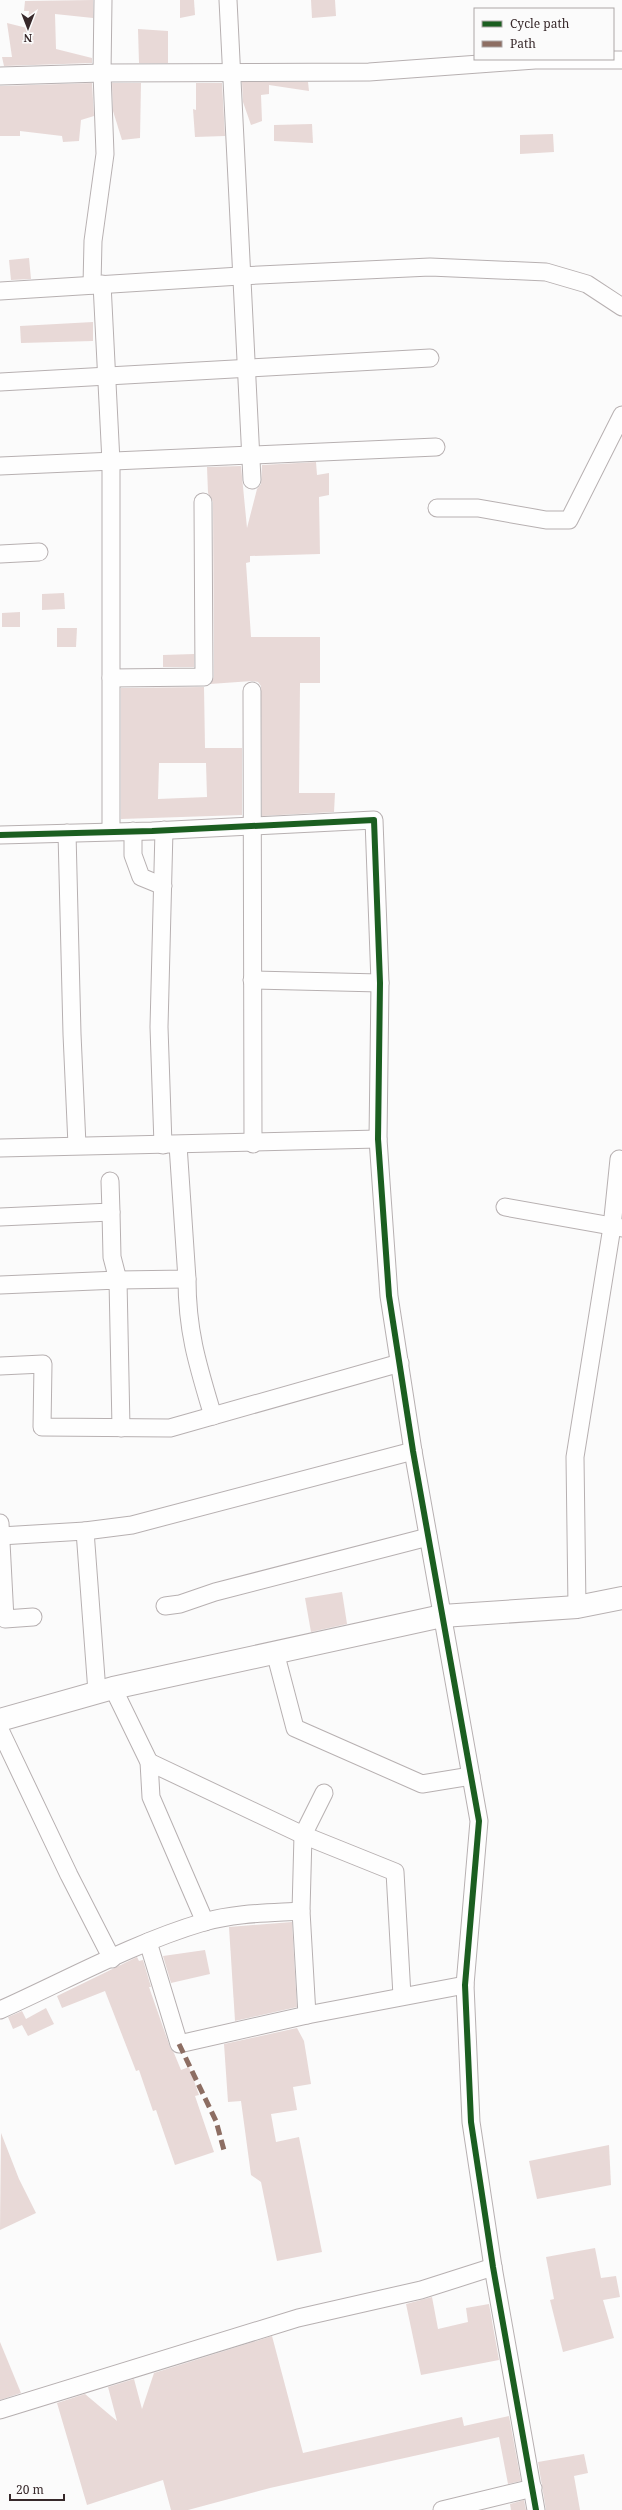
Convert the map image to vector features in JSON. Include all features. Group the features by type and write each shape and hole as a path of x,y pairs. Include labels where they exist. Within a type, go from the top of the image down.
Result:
{"street":[{"path":"103,0 102,73 106,109 106,154 93,241 111,462 111,831"},
{"path":"228,0 240,276 252,480"},
{"path":"0,76 102,73 369,72 535,60 622,60"},
{"path":"0,291 240,276 430,267 546,272 587,284 622,308"},
{"path":"0,382 430,358"},
{"path":"437,508 478,508 546,520 569,520 622,415"},
{"path":"0,466 436,447"},
{"path":"111,678 204,677 203,502"},
{"path":"0,554 38,552"},
{"path":"252,691 251,826 253,1144"},
{"path":"0,834 164,830 374,820 380,983 378,1139 389,1296 413,1451 479,1821 465,1985 471,2122 493,2267 536,2510"},
{"path":"164,830 159,1027 187,1279 187,1314 193,1347 213,1416"},
{"path":"134,831 133,855 141,877 163,886"},
{"path":"67,833 72,1034 77,1145"},
{"path":"252,980 380,983"},
{"path":"0,1148 77,1145 253,1144 378,1139"},
{"path":"577,1607 575,1458 617,1227 619,1159"},
{"path":"110,1181 112,1257 118,1280 121,1428"},
{"path":"505,1207 617,1227"},
{"path":"0,1217 111,1212"},
{"path":"0,1285 118,1280 187,1279"},
{"path":"0,1366 44,1364 42,1427 170,1428 400,1363"},
{"path":"33,1617 5,1619 0,1532 85,1531 132,1525 413,1451"},
{"path":"85,1531 105,1690 149,1762 151,1797 205,1922"},
{"path":"165,1606 180,1604 215,1592 428,1537"},
{"path":"0,1720 105,1690 442,1616 577,1607 622,1598"},
{"path":"275,1652 294,1728 422,1784 471,1776"},
{"path":"0,1730 69,1875 112,1959"},
{"path":"149,1762 303,1835 395,1872 402,1996"},
{"path":"307,2015 301,1911 303,1835 324,1793"},
{"path":"0,2010 148,1942 205,1922 233,1916 301,1911"},
{"path":"148,1942 179,2044 307,2015 465,1985"},
{"path":"0,2410 298,2318 421,2290 493,2267"},
{"path":"442,2510 533,2488"}],"building":[{"path":"93,0 93,18 55,14 56,49 92,58 92,63 4,66 2,57 12,57 7,23 27,28 29,11 24,11 25,1"},
{"path":"180,0 194,0 195,15 180,18"},
{"path":"311,0 335,0 336,16 312,18"},
{"path":"138,29 168,31 168,63 139,63"},
{"path":"242,82 308,82 309,91 269,85 269,94 261,95 262,121 251,125 243,102"},
{"path":"92,83 94,116 81,120 79,141 63,142 62,136 20,131 20,136 0,136 0,86"},
{"path":"112,83 141,83 140,138 122,140 113,111"},
{"path":"196,83 222,83 225,136 195,137 193,109 196,110"},
{"path":"312,124 313,143 274,141 274,125"},
{"path":"553,134 554,152 520,154 520,135"},
{"path":"29,258 31,279 11,280 9,260"},
{"path":"93,322 93,341 21,343 20,326"},
{"path":"316,462 317,475 329,473 329,495 319,497 320,554 250,556 250,562 246,563 251,637 320,637 320,683 300,683 299,793 335,793 334,812 262,816 261,686 258,682 252,681 210,684 214,677 213,502 208,493 207,467 241,466 247,528 257,489 261,484 262,465"},
{"path":"64,593 65,609 42,610 42,594"},
{"path":"20,612 20,627 2,627 2,613"},
{"path":"57,628 77,628 76,647 57,647"},
{"path":"194,654 194,667 163,667 163,655"},
{"path":"204,687 205,748 242,748 242,815 121,819 121,688","holes":["159,763 206,763 207,797 158,799"]},
{"path":"342,1592 347,1624 311,1632 305,1598"},
{"path":"292,1922 297,2007 235,2021 229,1927"},
{"path":"205,1950 210,1974 171,1983 163,1956"},
{"path":"137,1957 139,1961 143,1960 151,1987 149,1987 170,2047 181,2070 189,2067 199,2095 195,2096 214,2152 175,2165 156,2110 153,2111 139,2070 136,2071 105,1991 62,2008 57,1996"},
{"path":"46,2008 54,2024 28,2036 22,2025 13,2029 8,2017 22,2011 26,2019"},
{"path":"297,2028 304,2041 311,2084 293,2087 297,2110 271,2114 276,2142 299,2137 322,2252 277,2261 261,2182 251,2175 241,2101 228,2102 224,2044"},
{"path":"1,2133 19,2179 36,2213 0,2230"},
{"path":"609,2145 611,2185 537,2199 529,2161"},
{"path":"595,2248 601,2278 616,2276 620,2297 603,2300 614,2338 563,2352 550,2300 554,2299 546,2257"},
{"path":"432,2297 438,2329 468,2322 466,2308 489,2304 499,2360 421,2375 406,2304"},
{"path":"272,2336 303,2453 462,2417 464,2426 509,2416 521,2481 508,2484 499,2437 270,2488 188,2510 171,2510 163,2480 87,2505 57,2403 85,2394 117,2421 108,2387 134,2379 142,2409 154,2373"},
{"path":"0,2342 21,2393 0,2400"},
{"path":"584,2454 588,2473 574,2476 580,2510 546,2510 538,2462"},
{"path":"524,2500 526,2510 511,2510 510,2504"}],"marked path":[{"path":"179,2044 216,2121 225,2154"}],"cycle path":[{"path":"0,835 152,831 374,820 380,983 378,1139 389,1296 413,1451 479,1821 465,1985 471,2122 493,2267 536,2510"}]}
